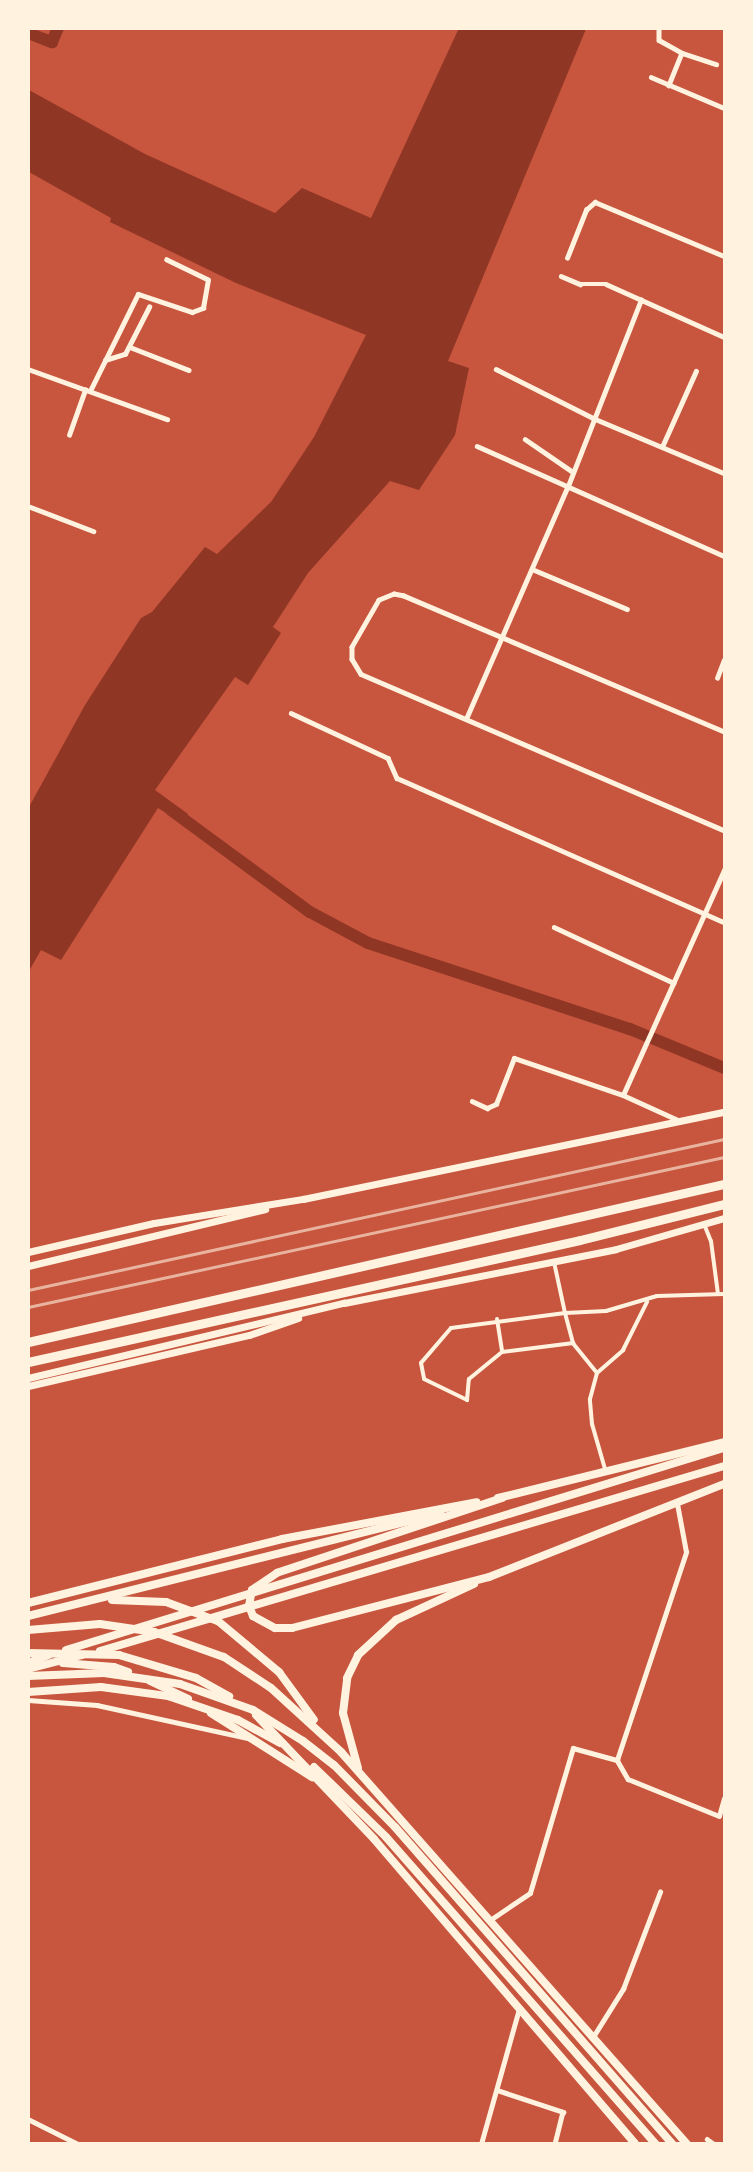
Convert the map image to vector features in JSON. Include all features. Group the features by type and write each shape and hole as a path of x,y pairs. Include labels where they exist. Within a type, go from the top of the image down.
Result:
{"highway":[{"path":"28,1342 724,1184"},
{"path":"28,1362 724,1204"}],"main road":[{"path":"29,1252 154,1223 303,1199 724,1112"},
{"path":"28,1266 156,1238 303,1199"},
{"path":"28,1378 344,1303 554,1262 724,1218"},
{"path":"28,1386 249,1335 344,1303"},
{"path":"28,1616 98,1601 502,1498 605,1469 724,1442"},
{"path":"28,1664 724,1448"},
{"path":"28,1669 724,1467"},
{"path":"359,1772 344,1713 347,1678 358,1656 396,1620 489,1577 724,1484"},
{"path":"489,1577 292,1629 260,1622 249,1606 252,1590 277,1573 502,1498"},
{"path":"28,1603 99,1582 336,1527 502,1498"},
{"path":"98,1601 166,1602 218,1621 279,1672 320,1729 687,2144"},
{"path":"28,1630 100,1624 154,1632 224,1657 271,1688 320,1729"},
{"path":"28,1653 119,1655 196,1678 237,1701 326,1786 426,1898 635,2144"},
{"path":"28,1664 46,1662 114,1667 179,1693 326,1786"},
{"path":"28,1676 104,1673 180,1684 254,1710 303,1741 334,1765 396,1827 673,2144"},
{"path":"28,1692 101,1687 168,1696 238,1720 302,1758 386,1837 656,2144"}],"street":[{"path":"659,28 659,40 682,53 716,64"},
{"path":"669,85 682,53"},
{"path":"651,77 724,108"},
{"path":"567,258 586,210 595,202 724,256"},
{"path":"69,435 88,390 138,294 192,312 203,308 208,280 167,260"},
{"path":"561,276 580,284 606,284 724,337"},
{"path":"465,719 568,486 641,300"},
{"path":"105,360 121,358 130,347 148,307"},
{"path":"130,347 189,370"},
{"path":"28,369 167,419"},
{"path":"496,369 593,418 724,473"},
{"path":"662,447 696,371"},
{"path":"525,439 573,472"},
{"path":"477,446 724,556"},
{"path":"28,506 93,531"},
{"path":"531,569 627,609"},
{"path":"724,732 404,596 387,595 373,608 352,647 355,668 361,674 724,830"},
{"path":"717,678 724,660"},
{"path":"291,713 388,758 397,778 724,922"},
{"path":"623,1095 724,870"},
{"path":"554,927 674,983"},
{"path":"472,1101 487,1108 496,1104 514,1058 623,1095 680,1121"},
{"path":"704,1224 711,1241 718,1294"},
{"path":"554,1262 573,1343 597,1373"},
{"path":"573,1343 502,1352 469,1379 467,1400 424,1379 421,1363 451,1328 496,1319 606,1311 648,1301 657,1296 724,1294"},
{"path":"605,1469 592,1424 590,1399 597,1373 623,1350 648,1301"},
{"path":"496,1319 502,1352"},
{"path":"617,1760 686,1552 677,1504"},
{"path":"28,1700 97,1705 254,1740"},
{"path":"490,1920 530,1893 573,1748 617,1760 628,1779 719,1816 724,1799"},
{"path":"593,2037 623,1989 660,1892"},
{"path":"481,2144 519,2009"},
{"path":"497,2090 563,2112 555,2144"},
{"path":"28,2119 78,2144"},
{"path":"707,2139 714,2144"}],"shaded area":[{"path":"459,28 586,29 448,361 469,368 455,435 419,490 390,481 308,573 273,627 281,633 248,685 235,677 155,790 188,814 182,823 158,808 61,960 41,950 29,971 29,807 85,705 141,618 152,612 205,547 217,554 271,502 314,437 366,335 236,283 110,222 111,218 29,172 29,90 145,154 275,213 302,188 371,218"}],"waterway":[{"path":"28,33 52,42 58,28"},
{"path":"171,810 310,912 368,943 630,1029 724,1068"}],"railway":[{"path":"28,1290 724,1139"},
{"path":"28,1307 724,1157"}]}
